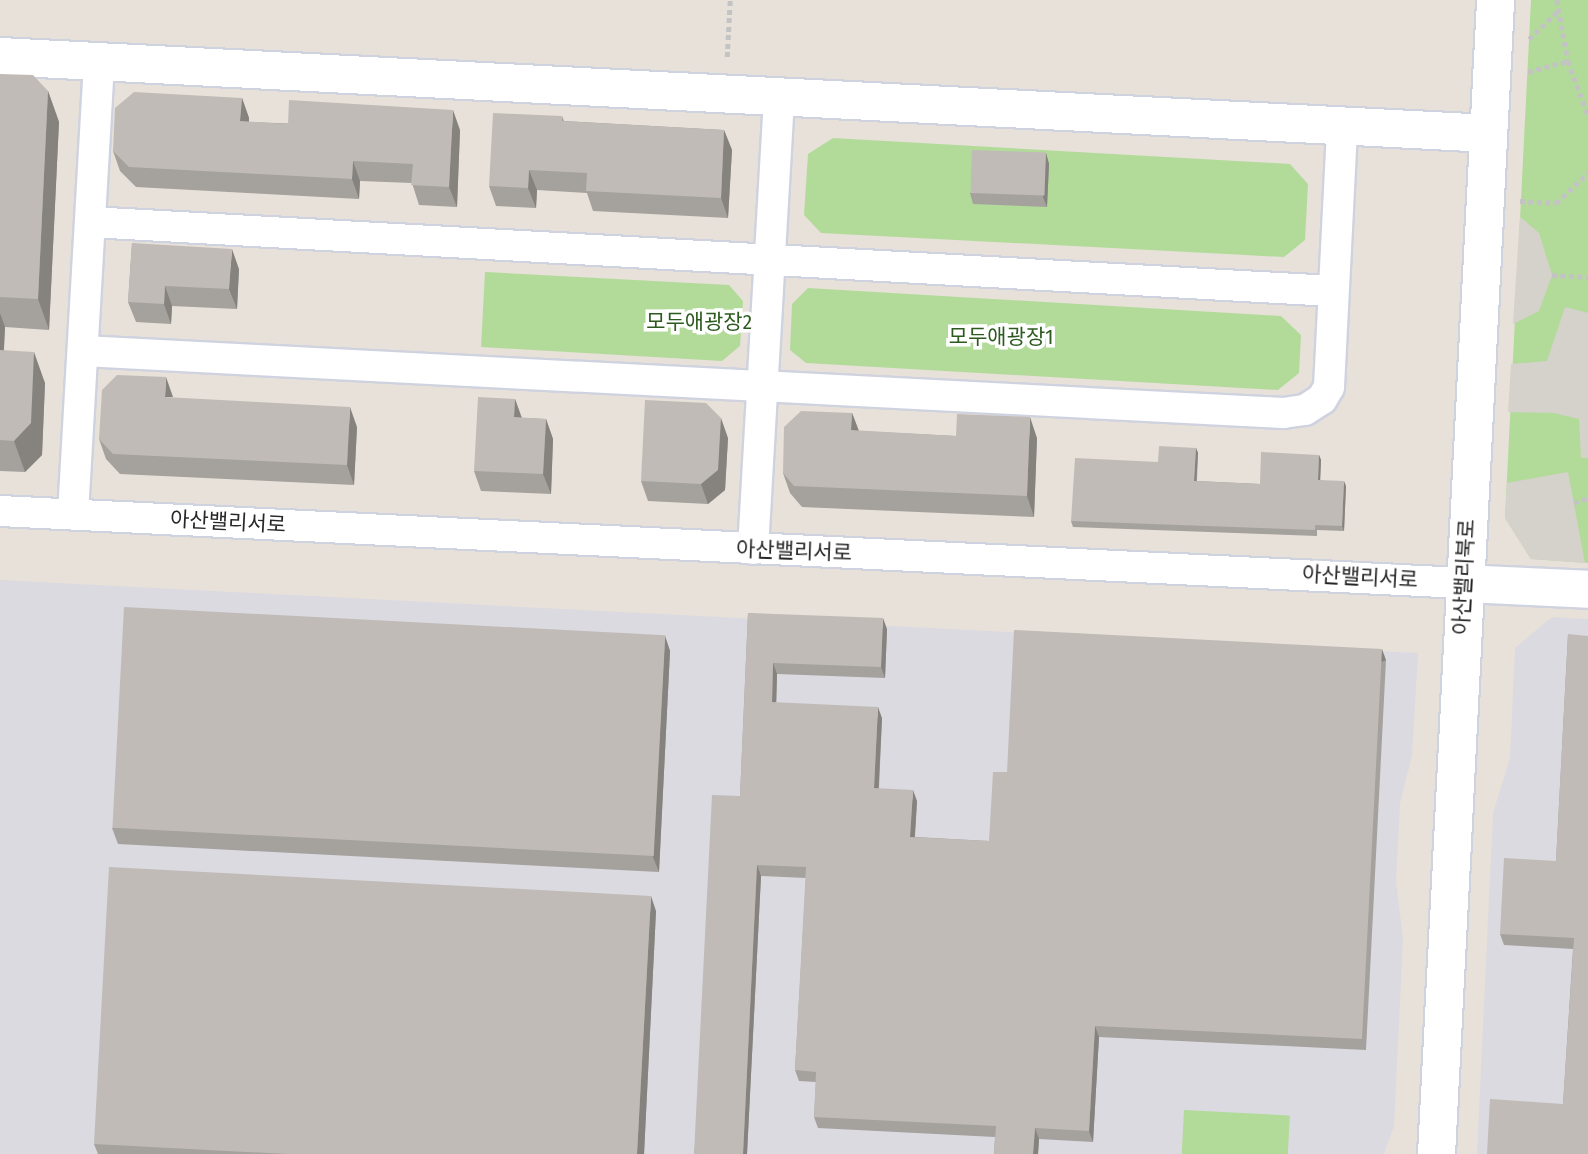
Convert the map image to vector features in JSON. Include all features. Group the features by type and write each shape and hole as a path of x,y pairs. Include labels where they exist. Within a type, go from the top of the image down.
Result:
{"street":[{"name":"아산밸리북로","path":"1436,1154 1494,0"},
{"path":"0,56 1488,133"},
{"path":"73,514 99,61"},
{"path":"753,550 779,97"},
{"path":"83,351 1270,412 1306,410 1322,399 1329,387 1342,126"},
{"path":"90,222 1333,291"},
{"name":"아산밸리서로","path":"0,510 753,550 1588,589"}],"path":[{"path":"727,57 730,0"},
{"path":"1557,0 1568,61 1588,116"},
{"path":"1529,40 1558,11"},
{"path":"1528,72 1568,61"},
{"path":"1520,201 1556,203 1588,173"},
{"path":"1552,275 1587,276"},
{"path":"1574,503 1588,498"}],"shaded area":[{"path":"1520,217 1539,233 1552,275 1539,311 1513,324"},
{"path":"1565,307 1588,313 1588,458 1581,458 1579,419 1554,413 1508,412 1511,364 1547,361"},
{"path":"1568,472 1585,563 1531,559 1505,518 1507,483"},
{"path":"0,580 1418,653 1412,756 1400,803 1396,881 1403,939 1394,1126 1384,1154 0,1154"},
{"path":"1552,617 1588,619 1588,1154 1477,1154 1493,813 1510,758 1515,648"}],"green space":[{"path":"1531,0 1588,0 1588,563 1531,559 1505,518"},
{"path":"833,138 1290,164 1308,184 1305,240 1284,257 821,233 804,215 808,154"},
{"name":"모두애광장2","path":"485,272 729,285 743,301 740,346 722,361 481,347"},
{"name":"모두애광장1","path":"808,288 1281,316 1301,335 1299,373 1278,390 806,363 790,350 792,304"},
{"path":"1184,1110 1290,1116 1288,1154 1182,1154"}],"building":[{"path":"0,74 33,75 48,91 38,299 0,297"},
{"path":"134,92 242,98 240,121 288,124 289,100 453,110 449,187 411,185 413,164 353,161 352,179 129,167 113,151 115,108"},
{"path":"493,113 562,116 562,121 724,130 721,198 586,191 587,173 529,170 528,188 489,186"},
{"path":"972,150 1046,153 1044,196 970,193"},
{"path":"132,243 232,249 229,289 165,286 164,304 128,302"},
{"path":"0,350 34,352 31,423 14,441 0,440"},
{"path":"117,375 166,377 165,397 350,407 347,465 113,454 99,439 102,390"},
{"path":"478,397 515,399 514,417 546,419 543,474 474,471"},
{"path":"645,400 706,403 721,418 718,470 701,484 641,481"},
{"path":"801,411 852,413 851,430 956,436 957,414 1030,417 1027,496 794,486 783,473 784,427"},
{"path":"1159,446 1196,448 1194,481 1260,484 1261,452 1319,455 1318,480 1344,481 1342,526 1315,525 1315,530 1071,521 1075,458 1158,462"},
{"path":"124,607 665,635 654,856 112,828"},
{"path":"748,613 883,618 881,667 773,663 772,702 878,707 874,788 913,790 910,837 989,841 993,772 1007,772 1014,630 1382,649 1362,1039 1095,1026 1089,1131 1035,1128 1033,1154 994,1154 996,1126 814,1117 816,1072 795,1070 806,867 757,865 743,1154 694,1154 712,795 740,796"},
{"path":"1568,634 1588,636 1588,1154 1487,1154 1490,1099 1563,1104 1574,938 1500,934 1504,858 1556,861"},
{"path":"109,867 651,896 637,1154 287,1154 94,1144"}]}
